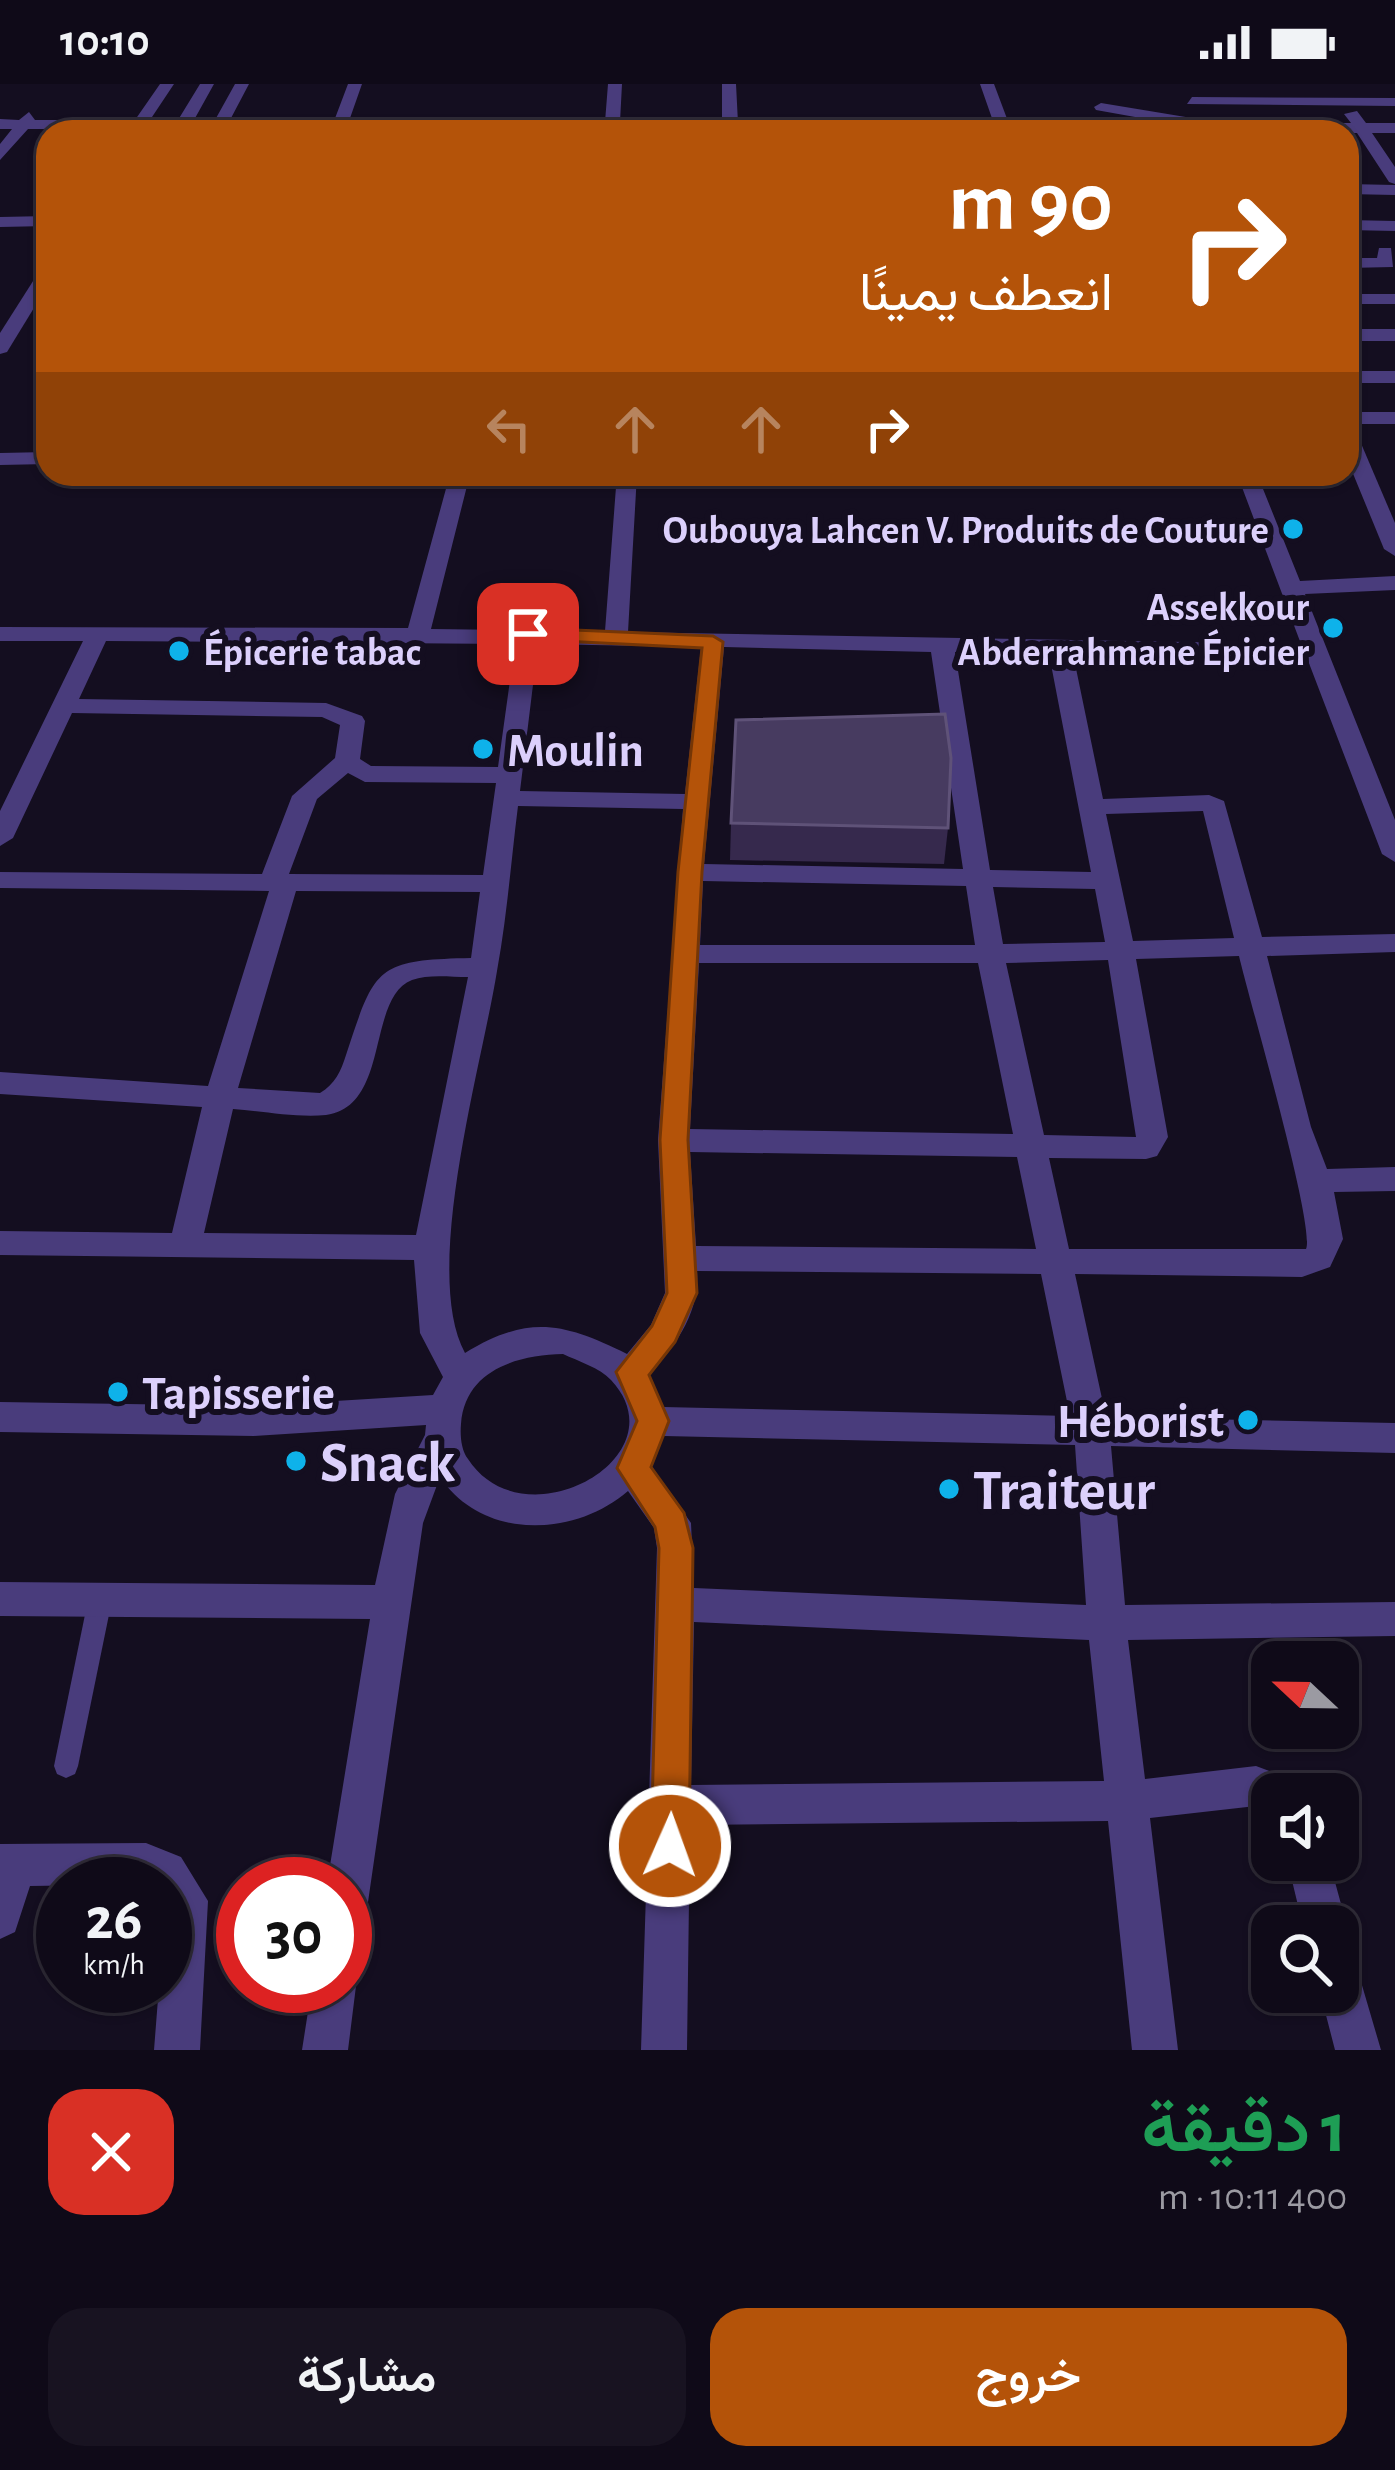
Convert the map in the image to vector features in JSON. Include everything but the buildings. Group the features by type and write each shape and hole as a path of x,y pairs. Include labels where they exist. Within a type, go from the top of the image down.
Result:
{"street":[{"path":"142,120 167,84"},
{"path":"186,120 207,84"},
{"path":"224,120 242,84"},
{"path":"342,120 355,84"},
{"path":"612,120 615,84"},
{"path":"729,84 730,120"},
{"path":"987,84 1000,120"},
{"path":"1185,84 1204,120"},
{"path":"1332,84 1356,120"},
{"path":"1106,120 1098,100 1175,120"},
{"path":"1192,101 1395,102"},
{"path":"0,120 36,122"},
{"path":"0,155 26,121"},
{"path":"1360,128 1395,128"},
{"path":"1360,128 1395,179"},
{"path":"1359,189 1395,190"},
{"path":"0,222 36,221"},
{"path":"1359,225 1395,226"},
{"path":"1359,229 1390,252 1387,263 1359,263"},
{"path":"0,348 7,327 36,287"},
{"path":"1359,299 1395,299"},
{"path":"1359,335 1395,335"},
{"path":"1359,376 1395,377"},
{"path":"1359,418 1395,418"},
{"path":"0,459 36,453"},
{"path":"1363,470 1395,549"},
{"path":"418,634 457,486"},
{"path":"616,635 626,486"},
{"path":"1251,486 1395,854"},
{"path":"1289,588 1395,584"},
{"path":"0,838 98,633"},
{"path":"0,634 616,635 713,642 1312,651"},
{"path":"352,1857 389,1602 413,1493 448,1410 490,1354 527,1341 567,1340 603,1351 632,1372 653,1421 633,1468 604,1495 564,1510 521,1511 483,1498 455,1474 448,1410 437,1333 430,1248 484,968 528,634"},
{"path":"632,1372 675,1314 682,1293 674,1140 690,872 713,642"},
{"path":"942,647 990,954 1092,1434 1107,1623 1155,2050"},
{"path":"674,1140 1139,1149 1152,1137 1060,648"},
{"path":"63,706 335,711 353,721 346,761 305,796 220,1097 185,1245"},
{"path":"346,761 365,774 697,802"},
{"path":"680,1258 1302,1264 1318,1258 1327,1239 1316,1181 1296,1127 1253,946 1212,805 1092,807"},
{"path":"690,872 1107,881"},
{"path":"0,880 494,884"},
{"path":"685,954 990,954 1395,943"},
{"path":"0,1083 335,1101 349,1088 389,982 405,971 484,968"},
{"path":"1316,1181 1395,1179"},
{"path":"0,1243 430,1248"},
{"path":"0,1417 274,1420 448,1410"},
{"path":"653,1421 1395,1438"},
{"path":"633,1468 672,1523 678,1604 664,2050"},
{"path":"0,1600 389,1602"},
{"path":"678,1604 1107,1623 1395,1618"},
{"path":"671,1805 1126,1801 1251,1787"},
{"path":"0,1917 8,1865 146,1864 177,1882 186,1901 177,2050"},
{"path":"325,2050 330,2013"},
{"path":"1348,2013 1358,2050"}],"lane":[{"path":"66,1766 100,1600"}],"place":[{"name":"Oubouya Lahcen V. Produits de Couture","path":"1293,529"},
{"name":"Assekkour Abderrahmane Épicier","path":"1333,628"},
{"name":"Épicerie tabac","path":"179,651"},
{"name":"Moulin","path":"483,749"},
{"name":"Tapisserie","path":"118,1392"},
{"name":"Héborist","path":"1248,1420"},
{"name":"Snack","path":"296,1461"},
{"name":"Traiteur","path":"949,1489"}],"route":[{"path":"528,634 713,642 690,872 674,1140 682,1293 664,1333 632,1372 653,1421 633,1468 672,1523 676,1548 670,1846"}]}
